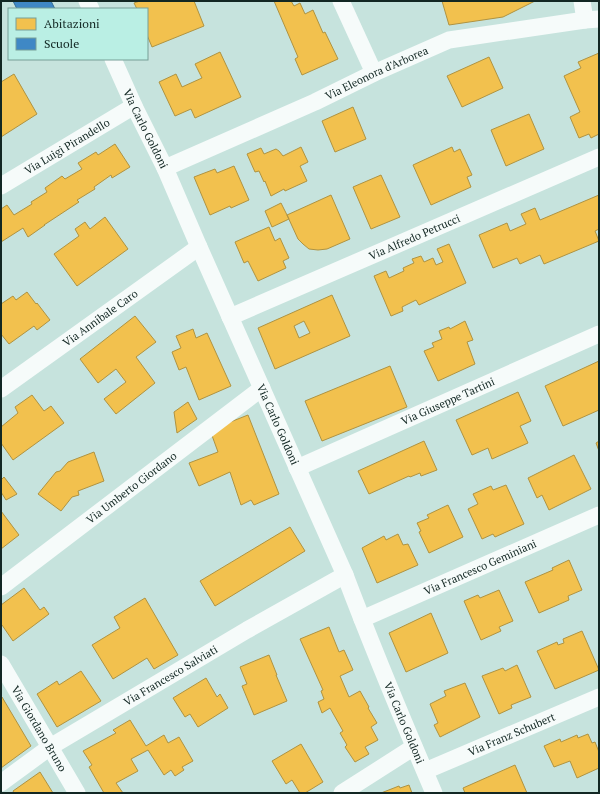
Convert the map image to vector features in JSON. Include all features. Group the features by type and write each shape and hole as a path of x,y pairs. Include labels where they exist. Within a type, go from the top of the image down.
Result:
{"street":[{"path":"341,1 374,73"},
{"path":"582,1 592,20"},
{"name":"Via Eleonora d'Arborea","path":"165,168 315,102 374,73 449,40 592,20"},
{"name":"Via Carlo Goldoni","path":"113,60 134,106 165,168 345,576 434,793"},
{"name":"Via Luigi Pirandello","path":"1,186 134,106"},
{"name":"Via Alfredo Petrucci","path":"230,317 599,157"},
{"name":"Via Annibale Caro","path":"1,389 199,247"},
{"name":"Via Giuseppe Tartini","path":"297,468 599,334"},
{"name":"Via Umberto Giordano","path":"1,587 262,388"},
{"name":"Via Francesco Geminiani","path":"362,619 599,515"},
{"name":"Via Francesco Salviati","path":"1,784 50,747 247,630 345,576"},
{"name":"Via Giordano Bruno","path":"1,664 77,793"},
{"name":"Via Franz Schubert","path":"425,771 599,697"},
{"path":"342,793 414,747"}],"building: Abitazioni":[{"path":"140,1 194,1 204,26 152,47 148,37 148,8 136,8 134,3"},
{"path":"274,1 291,1 294,6 300,3 305,14 313,10 323,33 325,32 338,59 302,75 295,59 298,57"},
{"path":"442,1 535,1 503,17 449,25"},
{"path":"220,52 241,97 195,118 191,109 175,116 159,82 176,74 182,87 202,78 195,64"},
{"path":"599,53 599,134 591,138 589,134 579,138 570,117 580,112 564,76 581,68 578,62"},
{"path":"489,57 503,88 462,107 447,76"},
{"path":"14,74 37,114 1,137 1,82"},
{"path":"353,107 366,139 335,152 322,121"},
{"path":"529,114 544,149 506,166 491,130"},
{"path":"115,144 130,167 112,178 111,175 94,187 95,189 77,200 79,202 28,237 23,228 1,242 1,209 7,205 14,215 32,204 31,202 47,192 45,188 62,176 65,179 82,169 78,163 96,152 98,155"},
{"path":"301,147 308,162 300,166 307,181 285,191 284,189 271,196 265,181 264,182 259,171 255,172 247,154 261,148 264,154 276,149 283,156"},
{"path":"452,147 454,152 460,149 472,175 467,177 471,187 431,205 413,165"},
{"path":"234,166 249,200 231,208 230,206 210,215 194,177 215,169 217,173"},
{"path":"381,175 400,217 371,229 353,187"},
{"path":"331,195 350,239 327,249 309,249 298,239 287,215"},
{"path":"599,195 599,229 595,231 599,241 544,264 540,255 520,264 517,258 493,268 479,235 507,223 510,231 526,224 521,214 535,208 540,220"},
{"path":"281,203 289,219 272,227 265,211"},
{"path":"105,217 128,249 77,286 54,254 79,236 75,229 85,222 90,229"},
{"path":"269,227 275,241 280,238 289,258 283,261 286,268 258,281 248,261 244,263 235,242"},
{"path":"449,244 466,283 419,305 416,300 402,307 403,311 391,316 374,276 386,271 389,278 404,271 403,268 414,263 412,259 421,256 424,262 433,258 436,265 443,262 437,249"},
{"path":"27,292 50,320 37,330 34,326 9,344 1,334 1,304 13,296 16,300"},
{"path":"332,295 350,336 275,369 258,328","holes":["304,321 310,333 299,338 294,326"]},
{"path":"135,316 156,342 136,357 155,383 116,414 104,399 126,382 116,369 98,383 80,359"},
{"path":"465,321 473,340 467,342 475,364 438,381 424,351 434,347 432,343 442,339 439,331 449,327 450,329"},
{"path":"193,329 196,338 207,333 231,386 199,400 186,367 179,370 172,352 181,348 176,336"},
{"path":"599,361 599,410 563,426 545,386"},
{"path":"390,366 407,407 322,441 305,401"},
{"path":"518,392 531,421 520,426 528,443 492,459 488,448 472,455 456,420"},
{"path":"32,395 44,411 51,406 64,423 13,460 1,443 1,427 18,413 15,407"},
{"path":"188,402 197,419 177,433 174,412"},
{"path":"248,415 279,494 254,505 251,500 241,505 230,472 199,486 189,463 218,452 210,430"},
{"path":"424,441 437,470 421,476 420,473 410,477 409,476 369,494 358,471"},
{"path":"599,441 599,451 596,443"},
{"path":"94,452 104,481 78,491 79,495 72,497 61,511 38,494 56,472 60,471 68,462"},
{"path":"574,455 591,489 549,510 542,495 537,498 528,478"},
{"path":"4,477 17,494 6,500 1,492 1,480"},
{"path":"506,485 524,524 495,537 493,534 482,539 468,509 478,504 473,494 491,486 493,490"},
{"path":"448,505 463,537 429,553 419,532 421,531 417,523 429,518 427,515"},
{"path":"1,511 19,535 1,549"},
{"path":"290,527 305,551 215,606 200,581"},
{"path":"398,534 403,545 408,544 418,565 377,583 362,548 384,536 386,540"},
{"path":"569,560 582,590 568,596 569,600 539,613 525,582 553,570 552,568"},
{"path":"24,588 40,610 44,607 49,614 13,641 2,625 1,626 1,605"},
{"path":"499,590 513,621 499,627 501,631 481,640 464,601 478,595 480,598"},
{"path":"145,598 178,655 154,669 147,658 113,679 92,645 120,628 114,617"},
{"path":"431,613 448,653 406,672 389,633"},
{"path":"329,627 339,652 344,650 353,670 340,676 349,697 360,691 377,723 371,727 378,740 365,747 369,754 355,762 345,747 347,745 340,733 343,731 330,708 322,713 318,702 324,699 321,691 323,690 300,639"},
{"path":"582,631 599,670 555,689 537,651 557,642 558,645 564,643 563,639"},
{"path":"269,655 287,701 254,715 242,686 247,684 240,667"},
{"path":"517,665 531,697 511,705 512,708 499,714 482,676 503,668 505,671"},
{"path":"81,671 101,701 57,727 37,694 57,681 59,685"},
{"path":"206,678 217,697 220,694 228,708 198,727 190,714 185,717 173,698"},
{"path":"465,683 480,717 440,737 434,725 438,723 430,704 446,696 444,691"},
{"path":"1,697 31,746 1,768"},
{"path":"130,720 146,746 164,735 168,743 179,737 193,761 182,767 184,770 175,776 171,770 164,775 148,750 131,759 138,771 116,783 123,793 104,793 89,767 92,765 83,751 116,733 113,730"},
{"path":"588,734 592,743 595,742 599,752 599,768 577,778 570,761 554,767 544,746 560,739 561,742 577,735 578,738"},
{"path":"301,744 323,782 305,793 300,793 292,780 286,784 272,761"},
{"path":"515,765 527,793 465,793 463,788"},
{"path":"40,772 53,793 14,793 13,791"},
{"path":"409,785 412,793 381,793 399,786 400,788"}],"building: Scuole":[{"path":"13,1 51,1 54,8 16,8"}]}
